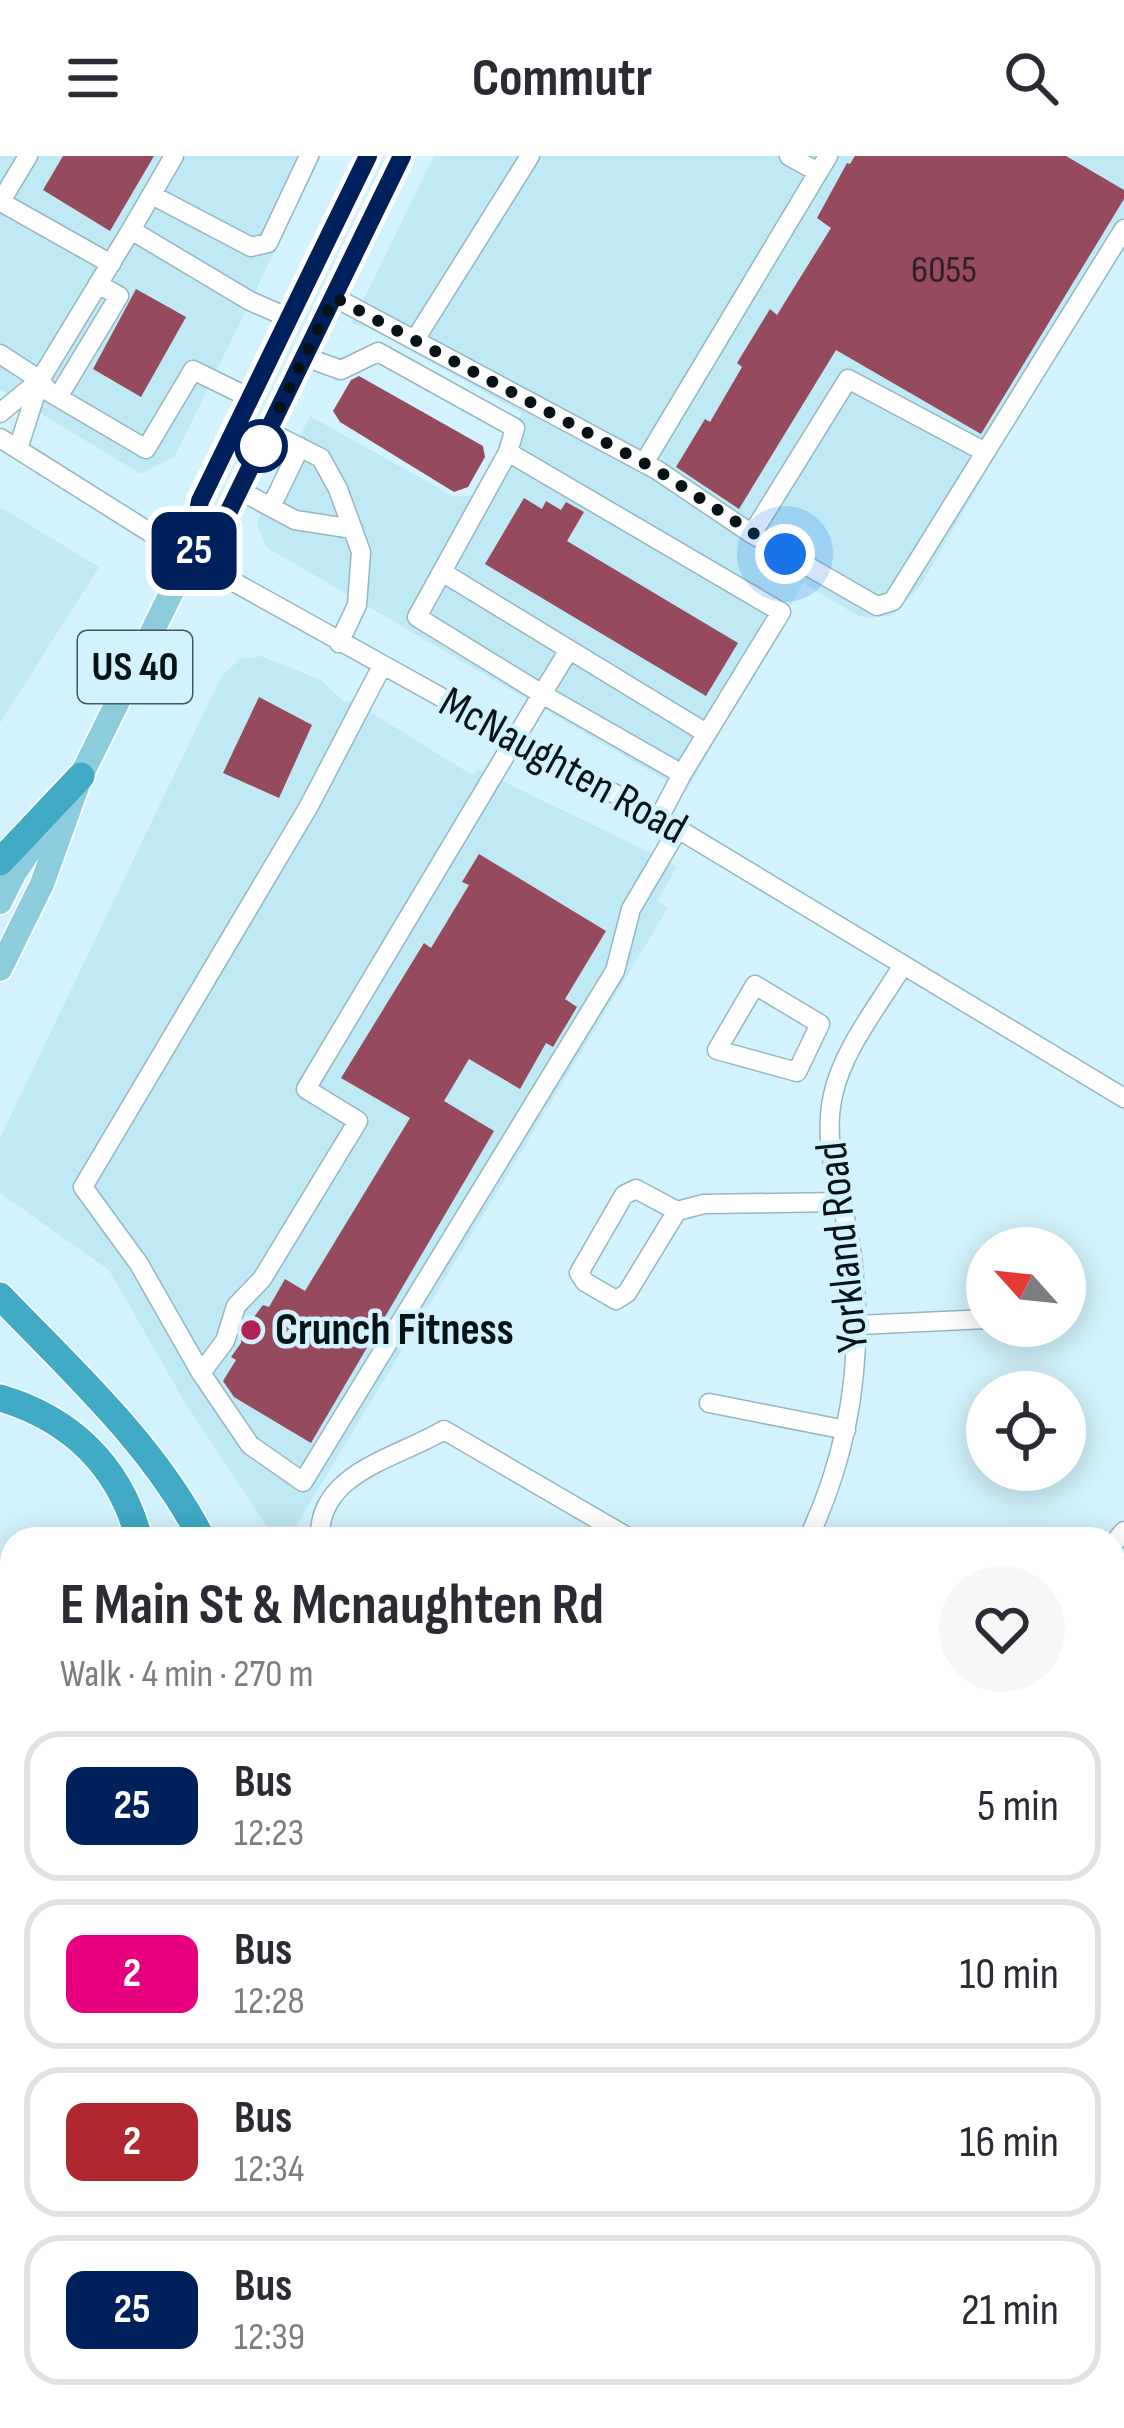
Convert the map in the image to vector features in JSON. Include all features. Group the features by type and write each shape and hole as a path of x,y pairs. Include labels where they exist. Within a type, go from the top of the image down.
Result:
{"highway":[{"path":"0,862 81,776"},
{"path":"0,1296 117,1418 158,1468 195,1527"},
{"path":"0,1398 48,1417 86,1444 102,1460 127,1502 135,1527"}],"main road":[{"name":"US 40","path":"0,969 42,884 81,776 189,557 200,501 368,156"},
{"name":"US 40","path":"189,557 227,515 402,156"},
{"name":"US 40","path":"0,902 14,872 81,776"}],"street":[{"path":"28,156 0,203 111,264"},
{"path":"5,442 174,156"},
{"path":"152,195 251,247 268,243 310,156"},
{"path":"416,338 530,156"},
{"path":"644,463 823,164 789,156"},
{"path":"334,297 644,463 752,534 877,606 893,601 1124,229"},
{"path":"131,230 250,302 289,318"},
{"path":"58,397 119,296 98,284"},
{"path":"305,357 341,370 378,352 514,428 508,452 417,617 682,773"},
{"path":"0,354 58,397 146,449 193,370 250,398"},
{"path":"752,534 848,379 985,452"},
{"path":"0,412 40,380"},
{"path":"268,431 321,458 362,552 357,605 339,643"},
{"name":"McNaughten Road","path":"5,442 189,557 659,818 1124,1098"},
{"path":"271,507 300,447"},
{"path":"508,452 781,613 659,818"},
{"path":"239,490 295,520 353,529"},
{"path":"442,572 706,734"},
{"path":"201,1372 225,1341 236,1306 262,1279 358,1121 306,1089 569,650"},
{"path":"382,666 309,806 83,1187 139,1264 201,1372 250,1445 303,1482 615,971 631,909 679,830"},
{"name":"Yorkland Road","path":"813,1527 829,1491 857,1375 851,1252 828,1141 833,1094 845,1063 903,965"},
{"path":"755,985 820,1024 810,1049 796,1072 717,1050 755,985"},
{"path":"810,1049 845,1063"},
{"path":"676,1211 642,1191 629,1190 581,1265 581,1278 609,1298 622,1298 676,1211 704,1204 841,1202"},
{"path":"858,1325 966,1320"},
{"path":"709,1403 846,1430"},
{"path":"322,1527 326,1507 344,1480 444,1430 610,1527"}],"shaded area":[{"path":"0,156 321,156 175,456 141,474 0,389"},
{"path":"434,156 1124,156 1124,233 921,585 894,615 872,618 858,616 803,583 686,792 266,547 257,523 310,416 454,497 474,495 522,413 352,323"},
{"path":"0,507 99,567 0,723"},
{"path":"261,656 321,680 345,703 351,700 472,775 478,769 677,866 657,901 668,908 295,1527 267,1527 184,1401 109,1270 0,1193 0,1138 221,677 240,659"}],"building":[{"path":"63,156 154,156 110,231 43,190"},
{"path":"855,156 1066,156 1124,190 1124,199 981,434 836,350 739,509 676,467 705,419 710,422 742,367 737,363 770,309 777,315 831,228 817,218"},
{"path":"136,289 186,317 141,397 93,369"},
{"path":"359,376 483,446 485,457 468,487 454,492 340,422 333,411 351,380"},
{"path":"524,498 542,509 546,501 561,510 566,502 584,512 567,541 738,643 706,696 485,564"},
{"path":"259,697 312,725 279,798 223,773"},
{"path":"479,854 606,931 565,999 577,1007 553,1047 546,1043 520,1089 469,1059 444,1101 494,1131 311,1443 234,1397 223,1381 236,1360 231,1357 241,1334 263,1305 269,1307 285,1279 305,1291 410,1118 341,1078 424,943 431,948 469,885 462,882"}],"bus line":[{"name":"25","path":"368,156 200,501 189,557 227,515 402,156"}],"place":[{"name":"Crunch Fitness","path":"251,1330"}],"route":[{"path":"261,446 334,297 657,470 785,554"}]}
